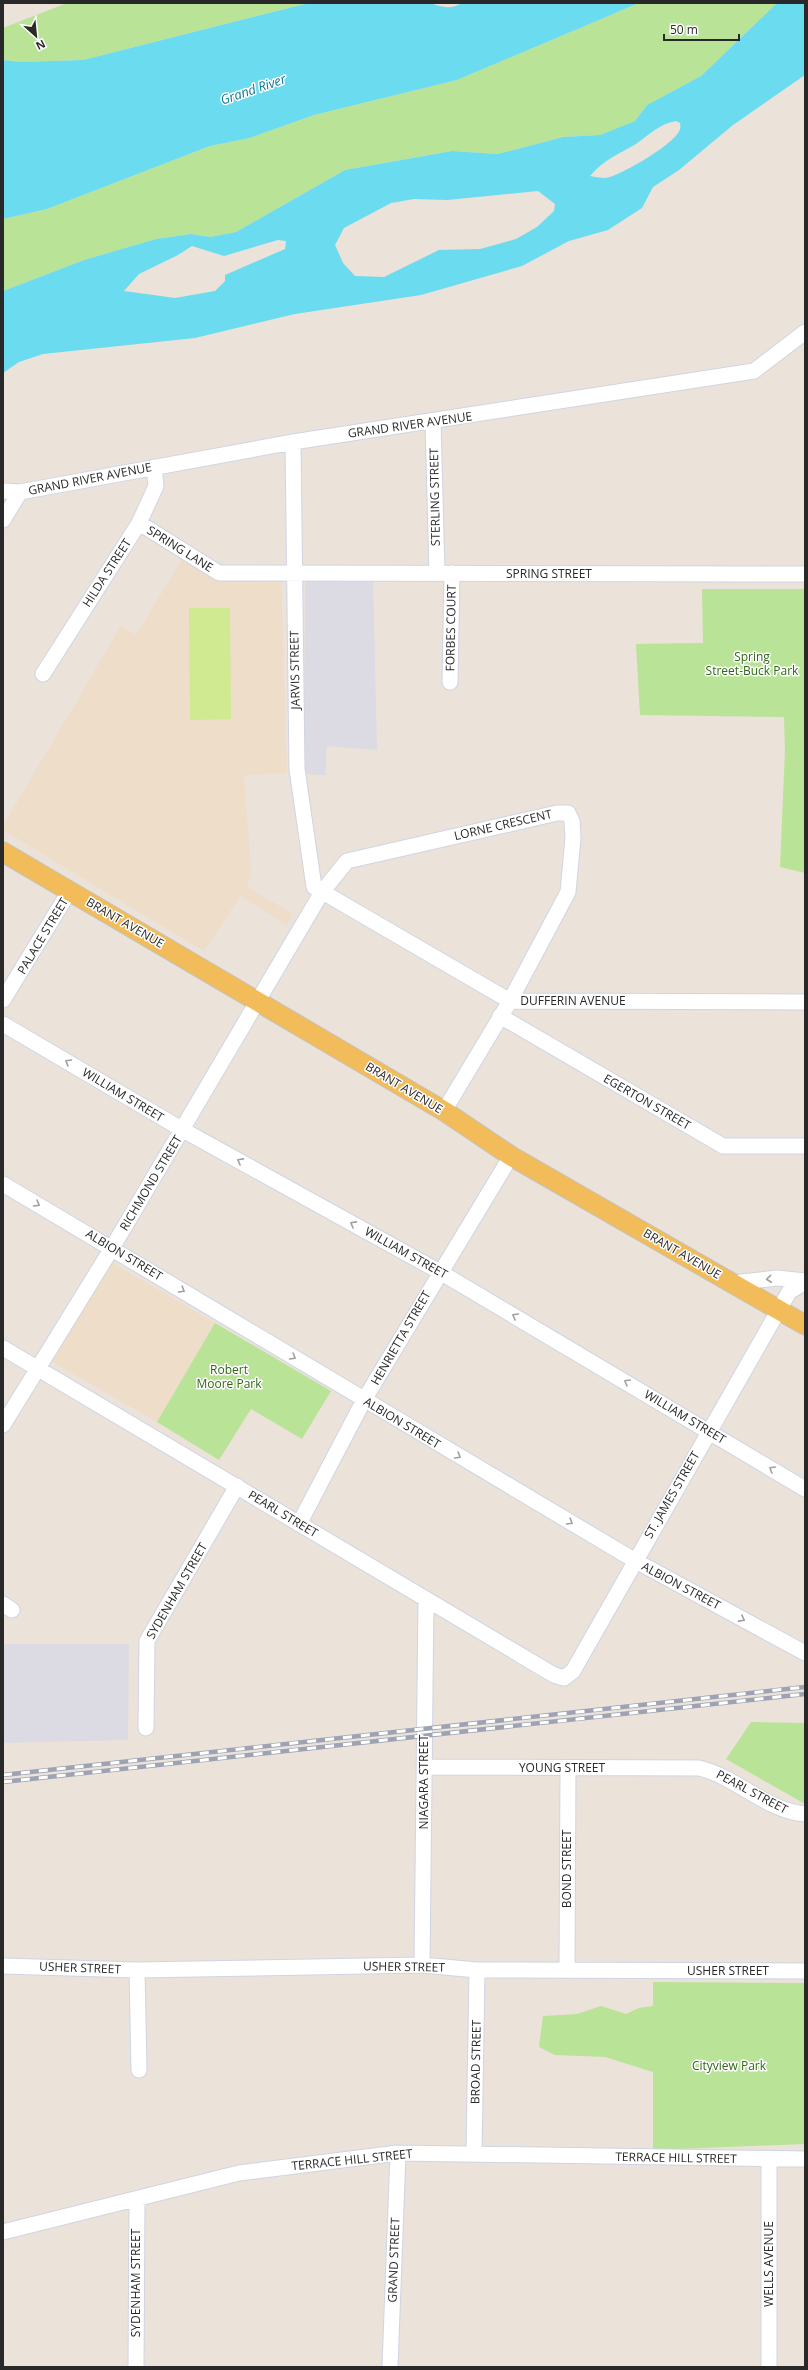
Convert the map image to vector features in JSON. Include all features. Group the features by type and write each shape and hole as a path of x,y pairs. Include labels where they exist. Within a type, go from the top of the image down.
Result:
{"main road":[{"name":"BRANT AVENUE","path":"3,852 444,1111 511,1156 805,1325"}],"street":[{"name":"GRAND RIVER AVENUE","path":"3,491 20,492 293,442 433,422 754,371 805,332"},
{"name":"STERLING STREET","path":"433,422 437,572"},
{"name":"JARVIS STREET","path":"293,442 293,573 296,769 314,887 322,892"},
{"name":"HILDA STREET","path":"43,674 139,524 156,486 154,467"},
{"path":"3,520 20,492"},
{"name":"SPRING LANE","path":"139,524 219,573 293,573"},
{"name":"SPRING STREET","path":"293,573 437,572 452,574 805,574"},
{"name":"FORBES COURT","path":"450,682 452,574"},
{"name":"LORNE CRESCENT","path":"258,1001 322,892 347,861 557,813 568,813 572,821 573,838 568,892 510,1001 444,1111"},
{"name":"PALACE STREET","path":"3,1000 70,892"},
{"name":"DUFFERIN AVENUE","path":"322,892 510,1001 805,1002"},
{"name":"RICHMOND STREET","path":"3,1426 183,1130 258,1001"},
{"name":"EGERTON STREET","path":"500,1016 723,1146 805,1146"},
{"name":"WILLIAM STREET","path":"3,1024 183,1130 440,1272 709,1430 805,1489"},
{"name":"HENRIETTA STREET","path":"299,1524 364,1400 511,1156"},
{"name":"ALBION STREET","path":"3,1184 634,1560 805,1653"},
{"path":"733,1283 778,1278 805,1282"},
{"name":"ST. JAMES STREET","path":"564,1678 573,1671 634,1560 789,1292 805,1282"},
{"name":"PEARL STREET","path":"3,1348 554,1675 564,1678"},
{"name":"SYDENHAM STREET","path":"146,1728 147,1641 237,1486"},
{"name":"NIAGARA STREET","path":"422,1965 426,1599"},
{"name":"YOUNG STREET","path":"424,1767 699,1768"},
{"name":"BOND STREET","path":"567,1970 568,1768"},
{"name":"PEARL STREET","path":"699,1768 712,1771 734,1782 746,1791 793,1814 805,1814"},
{"name":"USHER STREET","path":"3,1966 137,1970 422,1965 477,1970 805,1971"},
{"path":"137,1970 139,2070"},
{"name":"BROAD STREET","path":"474,2154 477,1970"},
{"name":"TERRACE HILL STREET","path":"3,2232 239,2173 398,2153 769,2160 805,2159"},
{"name":"GRAND STREET","path":"390,2367 398,2153"},
{"name":"WELLS AVENUE","path":"769,2160 769,2367"},
{"name":"SYDENHAM STREET","path":"136,2367 137,2199"}],"shaded area":[{"path":"185,555 223,575 281,575 287,773 244,775 251,872 247,887 293,914 286,925 240,896 204,951 3,830 3,826 121,626 136,635"},
{"path":"305,578 373,578 377,750 327,746 325,775 304,774"},
{"path":"111,1262 215,1323 157,1422 51,1361"},
{"path":"3,1644 129,1644 128,1740 3,1743"}],"green space":[{"path":"67,3 309,3 83,60 21,62 3,60 3,28"},
{"path":"639,3 777,3 701,76 647,105 635,121 600,135 563,137 498,154 452,151 345,170 236,232 210,237 191,234 156,239 84,260 3,291 3,219 47,209 210,146 250,138 314,115 457,80"},
{"name":"Spring Street-Buck Park","path":"702,589 805,589 805,873 780,867 785,751 784,717 640,715 636,644 703,643"},
{"path":"189,608 230,608 231,719 190,720"},
{"name":"Robert Moore Park","path":"215,1323 331,1391 302,1439 251,1409 219,1460 157,1422"},
{"path":"751,1722 805,1723 805,1804 726,1759"},
{"name":"Cityview Park","path":"653,1982 805,1983 805,2144 653,2150 653,2072 605,2057 555,2055 539,2047 543,2016 577,2014 601,2006 626,2014 639,2008 653,2006"}],"water":[{"name":"Grand River","path":"309,3 431,3 447,7 462,3 639,3 457,80 314,115 250,138 210,146 47,209 3,219 3,60 21,62 83,60"},
{"path":"777,3 805,3 805,75 733,125 679,170 653,187 642,208 608,230 569,241 522,266 421,295 295,314 195,338 43,354 19,362 3,373 3,291 84,260 156,239 191,234 210,237 236,232 345,170 452,151 498,154 563,137 600,135 635,121 647,105 701,76","holes":["676,121 680,123 680,129 677,135 647,158 613,176 606,178 590,176 600,166 636,144 659,127","538,191 555,204 554,211 537,227 516,239 480,249 439,250 384,277 355,276 343,263 335,245 344,228 391,203 414,199 447,200","278,240 286,241 285,249 225,275 225,281 215,291 175,298 124,291 139,274 178,255 192,246 224,256"]}],"railway":[{"path":"3,1775 805,1687"},
{"path":"3,1782 805,1694"}]}
